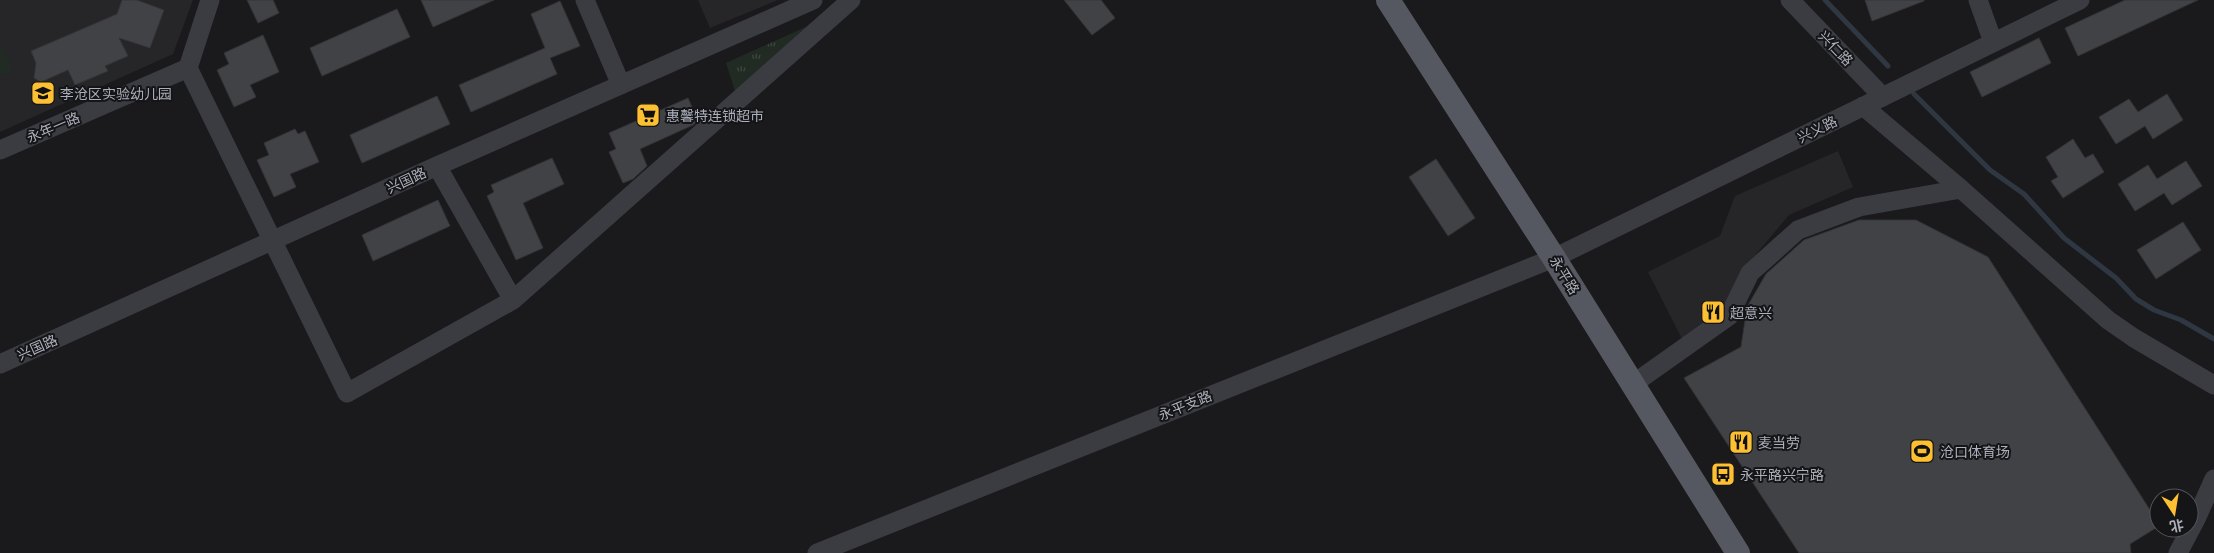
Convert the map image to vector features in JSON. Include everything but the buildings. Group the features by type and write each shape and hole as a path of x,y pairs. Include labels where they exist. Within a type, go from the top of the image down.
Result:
{"main road":[{"name":"永平路","path":"1388,0 1554,258 1738,553"}],"street":[{"path":"210,0 188,68 348,393 513,300 851,0"},
{"path":"585,0 621,84"},
{"name":"兴国路","path":"0,364 437,166 813,0"},
{"name":"兴仁路","path":"1790,0 1882,97"},
{"path":"1978,0 1994,42"},
{"name":"兴义路","path":"1554,258 2080,0"},
{"name":"永年一路","path":"0,150 188,68"},
{"path":"1863,106 1961,189 2108,320 2134,338 2214,384"},
{"path":"437,166 513,300"},
{"path":"1633,384 1729,316 1750,273 1798,230 1859,207 1961,189"},
{"name":"永平支路","path":"817,553 842,548 1554,258"},
{"path":"2178,553 2196,520 2214,479"}],"shaded area":[{"name":"李沧区实验幼儿园","path":"0,0 193,0 173,54 0,132"},
{"path":"698,0 778,0 710,28"},
{"path":"1838,151 1853,187 1789,215 1752,259 1735,313 1682,339 1648,272 1720,236 1735,196"}],"green space":[{"path":"808,26 736,94 726,63"},
{"path":"0,42 13,71 0,76"}],"waterway":[{"path":"1825,0 1888,66"},
{"path":"1914,94 1990,170 2024,194 2064,238 2116,278 2136,299 2154,310 2181,320 2214,339"}],"place":[{"name":"李沧区实验幼儿园","path":"43,93"},
{"name":"惠馨特连锁超市","path":"648,115"},
{"name":"超意兴","path":"1713,312"},
{"name":"麦当劳","path":"1741,442"},
{"name":"沧口体育场","path":"1922,451"},
{"name":"永平路兴宁路","path":"1723,474"}]}
